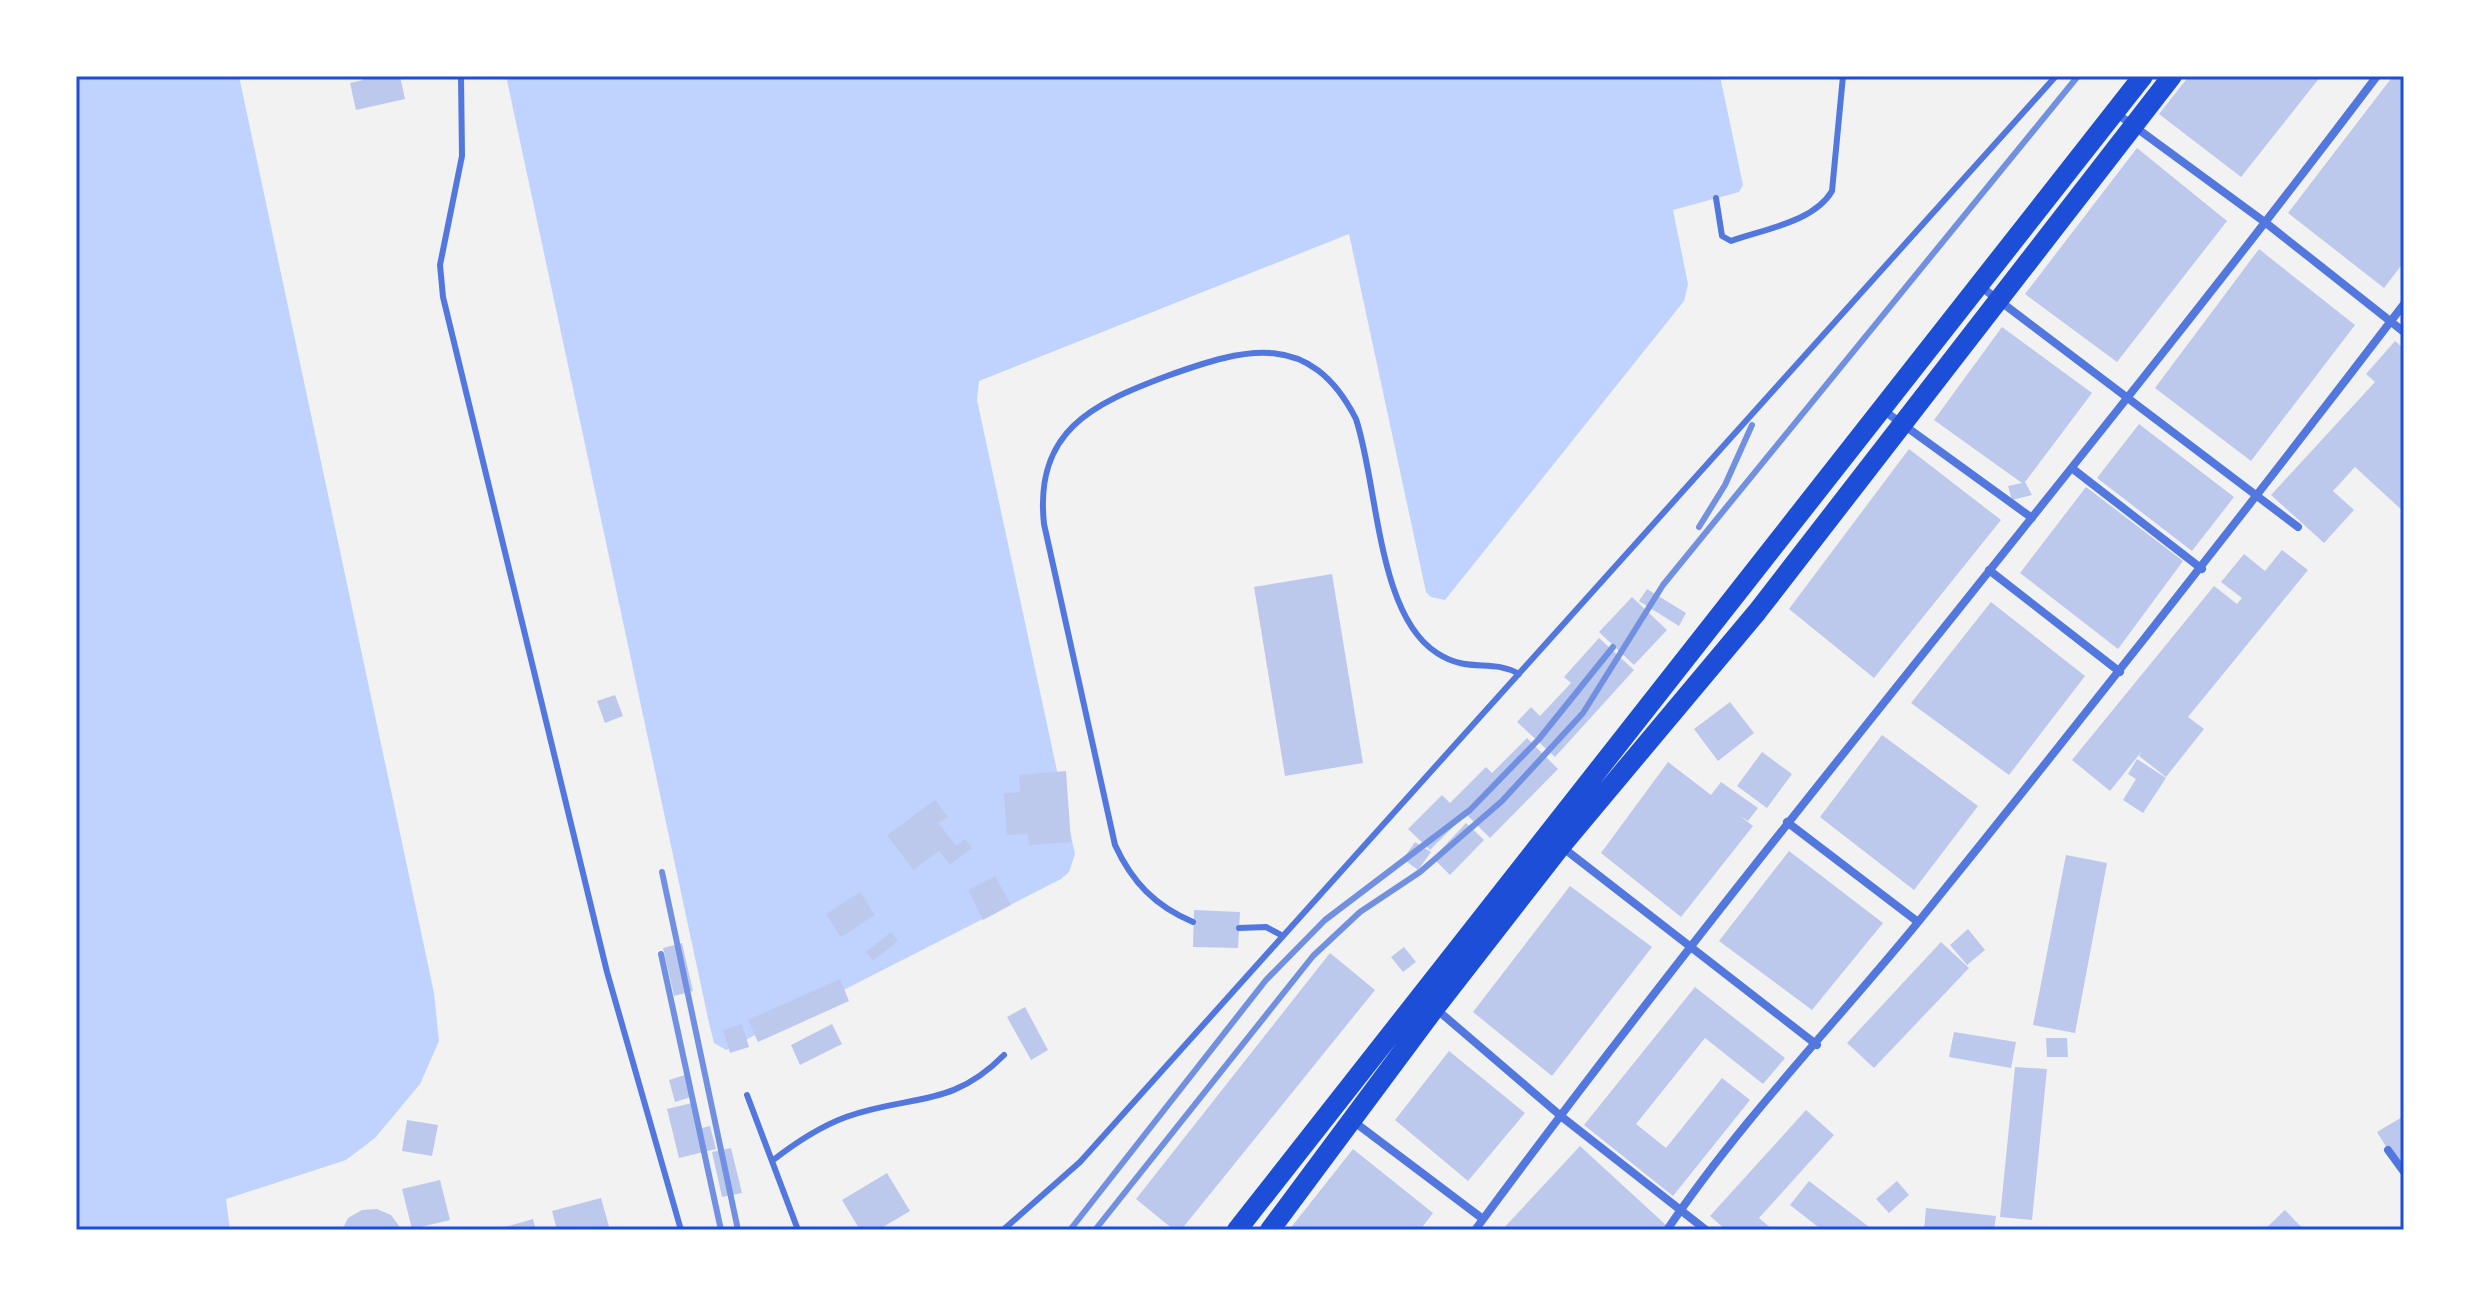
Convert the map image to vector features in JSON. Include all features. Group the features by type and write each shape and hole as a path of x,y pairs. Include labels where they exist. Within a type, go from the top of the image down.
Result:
{"main road":[{"path":"1553,840 1757,612 1996,299 2124,118 2143,76"},
{"path":"1237,1230 1427,1001 1980,286 2124,118 2172,76"},
{"path":"1270,1230 1352,1121 1427,1001"}],"street":[{"path":"1475,1230 1687,948 2073,469 2377,76"},
{"path":"2124,118 2266,223 2404,332"},
{"path":"1980,286 2298,527"},
{"path":"1667,1230 1740,1133 1918,922 2202,569 2404,304"},
{"path":"1883,410 2032,518"},
{"path":"2073,469 2202,569"},
{"path":"1989,570 2120,672"},
{"path":"1787,822 1918,922"},
{"path":"1553,840 1687,948 1817,1045"},
{"path":"1427,1001 1562,1117 1706,1230"},
{"path":"1352,1121 1483,1219"},
{"path":"2388,1150 2404,1172"}],"lane":[{"path":"461,76 463,145 440,265 443,297 607,972 681,1230"},
{"path":"1716,198 1722,236 1731,241 1810,213 1825,203 1832,191 1843,76"},
{"path":"1003,1230 1080,1162 2056,76"},
{"path":"1193,922 1157,903 1141,887 1115,845 1044,524 1043,486 1048,468 1064,435 1089,410 1120,394 1229,354 1248,351 1286,356 1321,373 1347,402 1356,419 1393,589 1408,625 1420,640 1450,661 1468,667 1506,666 1519,674"},
{"path":"1239,928 1266,927 1283,936"},
{"path":"772,1161 795,1143 846,1117 948,1094 978,1078 1004,1055"},
{"path":"747,1095 798,1230"}],"water":[{"path":"76,76 239,76 434,993 439,1041 420,1084 375,1138 346,1160 226,1199 230,1230 76,1230"},
{"path":"506,76 1720,76 1743,185 1739,192 1673,210 1688,284 1684,301 1445,600 1431,597 1426,592 1349,234 979,381 977,400 1075,854 1069,872 1061,879 726,1050 714,1043 709,1023"}],"building":[{"path":"362,76 400,76 405,99 356,110 350,83 363,80"},
{"path":"2189,76 2321,76 2241,177 2159,114"},
{"path":"2393,76 2404,76 2404,262 2384,288 2288,213"},
{"path":"2137,148 2227,221 2117,362 2025,294"},
{"path":"2259,249 2355,325 2251,461 2155,388"},
{"path":"2002,327 2092,393 2025,482 2032,495 2012,500 2008,486 2022,483 1934,420"},
{"path":"2395,341 2404,349 2404,512 2355,467 2333,491 2354,510 2324,543 2271,495 2375,382 2366,374"},
{"path":"2139,424 2234,497 2192,551 2097,478"},
{"path":"1909,449 2001,520 1874,678 1789,609"},
{"path":"2086,487 2183,561 2118,649 2020,573"},
{"path":"2282,550 2308,570 2188,717 2204,729 2166,777 2139,756 2142,751 2110,791 2072,760 2214,586 2237,604 2242,598 2221,582 2244,554 2265,571"},
{"path":"1332,574 1363,763 1285,776 1254,587"},
{"path":"1647,589 1686,613 1679,626 1639,601"},
{"path":"1632,597 1667,630 1634,665 1599,632"},
{"path":"1991,602 2085,676 2009,775 1911,703"},
{"path":"1599,638 1634,670 1555,757 1517,722 1531,707 1540,716 1571,683 1564,677"},
{"path":"615,695 623,716 605,723 597,701"},
{"path":"1730,702 1754,733 1718,761 1694,729"},
{"path":"1882,735 1978,806 1914,890 1820,817"},
{"path":"1527,738 1558,769 1490,838 1466,814 1430,850 1408,829 1442,795 1450,803 1486,767 1492,773"},
{"path":"1762,752 1792,774 1767,808 1737,786"},
{"path":"2137,759 2166,778 2143,813 2123,800 2136,779 2128,774"},
{"path":"1668,762 1711,795 1721,782 1758,808 1748,821 1740,816 1753,826 1681,917 1601,853"},
{"path":"1066,771 1071,842 1029,845 1028,834 1007,835 1004,793 1020,792 1019,775"},
{"path":"935,800 948,817 939,823 956,846 965,839 972,848 950,865 939,851 913,870 887,835"},
{"path":"1466,823 1484,840 1450,875 1433,858"},
{"path":"1415,842 1431,852 1418,870 1403,859"},
{"path":"1789,851 1883,923 1812,1010 1719,941"},
{"path":"2066,855 2107,863 2075,1033 2033,1025"},
{"path":"995,876 1011,905 983,920 968,890"},
{"path":"1570,886 1652,947 1552,1076 1473,1012"},
{"path":"860,892 875,915 841,937 826,914"},
{"path":"1194,910 1240,912 1238,948 1193,947"},
{"path":"1968,929 1985,950 1967,965 1950,945"},
{"path":"891,932 898,941 873,961 866,952"},
{"path":"1941,942 1969,968 1874,1068 1847,1043"},
{"path":"682,943 693,991 674,996 663,948"},
{"path":"1404,947 1416,962 1403,972 1391,957"},
{"path":"1330,953 1375,990 1181,1230 1174,1230 1136,1199"},
{"path":"840,979 849,1001 758,1042 748,1020"},
{"path":"1695,987 1785,1058 1763,1084 1705,1038 1636,1124 1666,1148 1722,1078 1750,1100 1673,1196 1584,1125"},
{"path":"1025,1007 1048,1050 1031,1060 1007,1017"},
{"path":"742,1024 749,1047 730,1053 723,1030"},
{"path":"832,1024 842,1044 800,1065 791,1045"},
{"path":"1954,1032 2016,1042 2011,1068 1949,1057"},
{"path":"2046,1038 2067,1038 2068,1057 2047,1057"},
{"path":"1449,1051 1525,1113 1468,1181 1395,1120"},
{"path":"2015,1067 2047,1069 2032,1220 2000,1217"},
{"path":"688,1074 694,1096 675,1102 669,1080"},
{"path":"696,1102 702,1128 710,1126 716,1149 679,1158 667,1109"},
{"path":"1806,1110 1834,1135 1759,1218 1773,1230 1726,1230 1710,1216"},
{"path":"2404,1116 2404,1176 2377,1132"},
{"path":"407,1120 438,1125 432,1156 402,1151"},
{"path":"1580,1146 1667,1226 1663,1230 1502,1230"},
{"path":"731,1148 742,1193 722,1197 712,1152"},
{"path":"1353,1149 1433,1213 1420,1230 1289,1230"},
{"path":"887,1173 910,1211 878,1230 860,1230 842,1200"},
{"path":"440,1180 450,1220 412,1229 402,1189"},
{"path":"1809,1181 1873,1230 1822,1230 1790,1205"},
{"path":"1897,1181 1909,1195 1889,1213 1876,1199"},
{"path":"601,1198 610,1230 557,1230 552,1211"},
{"path":"1926,1208 1996,1216 1994,1230 1924,1230"},
{"path":"377,1209 391,1215 402,1230 342,1230 348,1218 362,1210"},
{"path":"2285,1210 2304,1230 2264,1230"},
{"path":"533,1219 536,1230 498,1230 498,1229"}],"railway":[{"path":"1095,1230 1313,956 1360,912 1420,872 1502,801 1583,713 1663,585 2078,76"},
{"path":"1699,527 1725,485 1752,425"},
{"path":"1070,1230 1266,980 1325,920 1470,810 1539,739 1613,647"},
{"path":"662,872 738,1230"},
{"path":"661,954 721,1230"}]}
